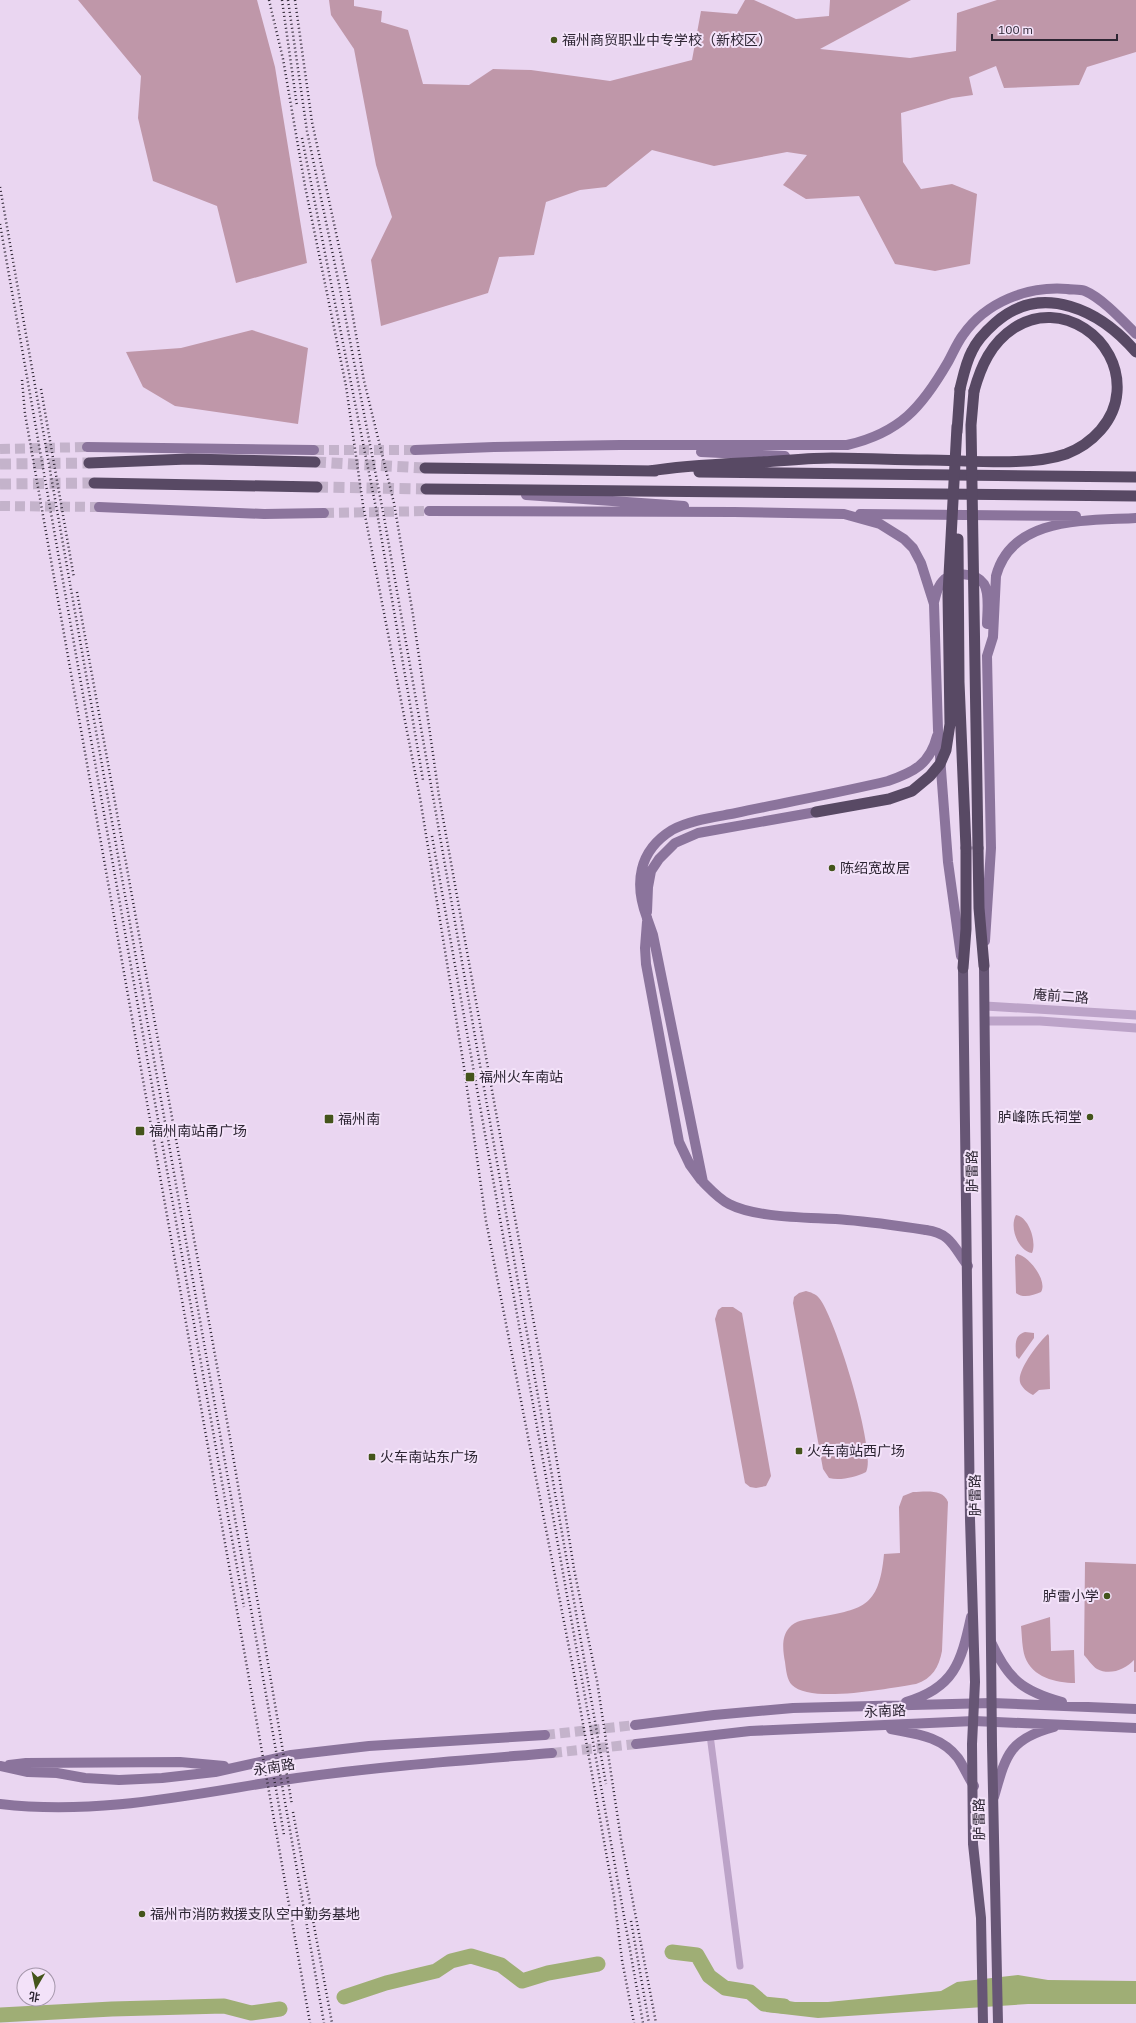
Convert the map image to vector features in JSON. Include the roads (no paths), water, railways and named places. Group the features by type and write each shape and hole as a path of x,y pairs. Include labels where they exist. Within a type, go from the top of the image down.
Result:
{"highway":[{"path":"816,812 889,799 912,791 930,776 940,764 946,750 950,724 948,594 960,389 971,351 984,332 1005,314 1025,304 1049,302 1075,307 1098,318 1127,342 1136,352"},
{"path":"649,471 697,465 831,458 1015,461 1036,460 1065,454 1083,446 1102,429 1114,406 1117,380 1115,369 1108,351 1094,334 1083,326 1062,319 1041,318 1029,320 1015,327 994,345 981,369 974,391 971,425 972,848 963,968"},
{"path":"957,426 959,682 972,848 984,966"},
{"path":"89,463 188,460 315,462"},
{"path":"425,468 1136,477"},
{"path":"94,483 317,487"},
{"path":"426,489 1136,496"}],"main road":[{"path":"415,450 494,446 847,445 876,437 898,424 921,403 949,361 963,335 990,307 1022,293 1051,288 1084,291 1114,312 1136,334"},
{"path":"620,445 686,451 831,458"},
{"path":"87,447 314,450"},
{"path":"470,490 690,506 734,512"},
{"path":"99,507 264,514 324,513"},
{"path":"429,510 1136,517"},
{"path":"844,514 880,524 904,539 913,548 921,563 934,604 938,730 948,862 963,968"},
{"path":"987,656 993,637 997,572 1004,558 1018,542 1041,529 1056,525 1072,522 1136,517"},
{"path":"934,604 942,582 947,578 967,574 978,578 986,590 991,848 984,966"},
{"path":"704,1182 653,936 640,900 640,872 649,852 672,830 690,824 813,797 854,790 904,776 923,764 928,758 935,745 938,730"},
{"path":"816,812 698,833 675,843 658,859 651,871 648,887 645,948 646,964 679,1142 690,1165 715,1194 729,1204 745,1210 762,1213 855,1220 940,1233 947,1237 968,1266"},
{"name":"胪雷路","path":"984,966 990,1642 998,2023"},
{"name":"胪雷路","path":"963,968 968,1266 970,1519 974,1608 974,1721 972,1744 974,1786 973,1844 981,1918 983,2023"},
{"path":"893,1706 929,1694 948,1679 964,1650 974,1608"},
{"path":"990,1642 1006,1670 1018,1684 1054,1700 1077,1707"},
{"path":"635,1725 714,1715 794,1708 992,1703 1136,1709"},
{"name":"永南路","path":"636,1744 750,1731 974,1721 1136,1728"},
{"path":"875,1725 929,1736 948,1747 958,1759 974,1786"},
{"path":"993,1801 1003,1765 1015,1746 1023,1738 1038,1731 1063,1725"},
{"path":"2,1766 28,1772 57,1773 85,1778 119,1780 162,1778 215,1772 291,1755 369,1746 545,1735"},
{"name":"永南路","path":"0,1804 32,1808 68,1809 117,1805 187,1796 274,1781 374,1768 552,1753"},
{"path":"2,1766 26,1763 180,1762 236,1767"}],"street":[{"name":"庵前二路","path":"985,1006 1136,1015"},
{"path":"985,1021 1040,1022 1136,1028"},
{"path":"710,1735 740,1966"}],"waterway":[{"path":"672,1952 697,1955 709,1976 725,1988 750,1992 764,2004 784,2006"},
{"path":"344,1997 386,1983 436,1971 451,1961 471,1956 501,1965 522,1981 548,1973 598,1964"},
{"path":"0,2015 112,2009 224,2006 251,2013 280,2009"}],"tunnel":[{"path":"0,449 87,447"},
{"path":"314,450 415,450"},
{"path":"315,462 425,468"},
{"path":"0,464 89,463"},
{"path":"0,484 94,483"},
{"path":"317,487 426,489"},
{"path":"0,506 99,507"},
{"path":"324,513 429,511"},
{"path":"545,1735 635,1725"},
{"path":"552,1753 636,1744"}],"railway":[{"path":"269,0 283,59 305,186 346,386 363,505 420,798 464,1067 486,1221 573,1668 614,1897 622,1960 634,2023"},
{"path":"282,0 297,106"},
{"path":"288,0 307,131 339,284 384,517 606,1784"},
{"path":"295,0 312,122 348,288 364,381 394,503 413,615 439,796 542,1368 574,1569 597,1681 621,1839 656,2023"},
{"path":"302,138 378,518 423,780"},
{"path":"0,187 324,2023"},
{"path":"0,224 244,1607"},
{"path":"22,380 25,414 310,2023"},
{"path":"41,389 74,578"},
{"path":"77,592 230,1438 292,1805"},
{"path":"432,836 643,2023"},
{"path":"274,1778 284,1835"},
{"path":"293,1812 332,2023"},
{"path":"631,1921 649,2023"}],"place":[{"name":"福州商贸职业中专学校（新校区）","path":"554,40"},
{"name":"陈绍宽故居","path":"832,868"},
{"name":"福州火车南站","path":"470,1077"},
{"name":"胪峰陈氏祠堂","path":"1090,1117"},
{"name":"福州南","path":"329,1119"},
{"name":"福州南站甬广场","path":"140,1131"},
{"name":"火车南站西广场","path":"799,1451"},
{"name":"火车南站东广场","path":"372,1457"},
{"name":"胪雷小学","path":"1107,1596"},
{"name":"福州市消防救援支队空中勤务基地","path":"142,1914"}]}
